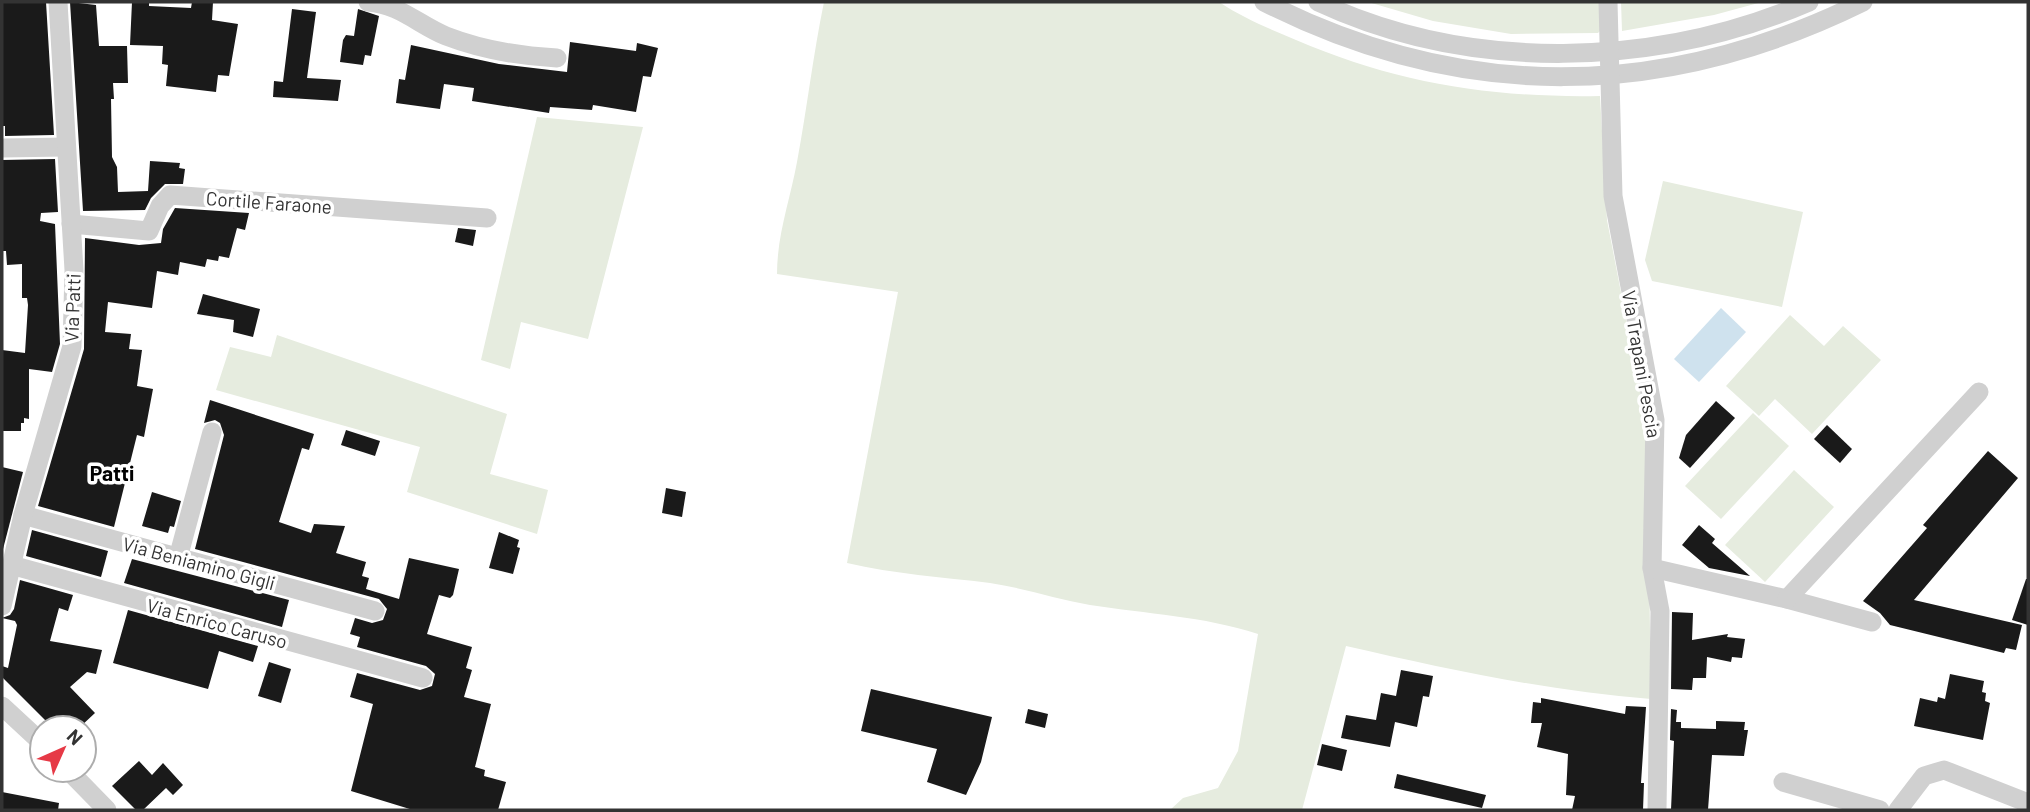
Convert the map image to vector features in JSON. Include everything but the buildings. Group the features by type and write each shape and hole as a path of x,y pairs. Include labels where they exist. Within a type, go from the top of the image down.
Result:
{"street":[{"name":"Via Patti","path":"2,606 23,515 72,346 71,224 58,2"},
{"path":"368,2 386,3 445,36 514,56 557,58"},
{"path":"1264,2 1366,46 1438,66 1540,78 1610,76 1665,69 1747,49 1828,19 1863,2"},
{"path":"1318,2 1390,29 1458,45 1535,53 1609,51 1687,40 1737,28 1809,2"},
{"name":"Via Trapani Pescia","path":"1608,2 1613,196 1655,421 1652,568 1660,611 1657,810"},
{"path":"2,148 66,146"},
{"name":"Cortile Faraone","path":"71,224 149,230 160,206 170,195 487,218"},
{"path":"1787,599 1979,392"},
{"path":"177,558 212,432"},
{"name":"Via Beniamino Gigli","path":"23,515 375,611"},
{"name":"Via Enrico Caruso","path":"11,565 423,678"},
{"path":"1652,568 1872,622"},
{"path":"2,706 28,731"},
{"path":"1898,810 1924,776 1944,770 2028,803"},
{"path":"1783,782 1880,810"},
{"path":"82,784 107,810"}],"shaded area":[{"path":"824,2 1219,2 1247,18 1333,55 1407,77 1445,85 1521,94 1600,96 1607,220 1647,427 1651,699 1535,685 1346,646 1302,810 1170,810 1183,798 1218,788 1238,751 1258,634 1196,619 1090,605 1003,585 900,573 847,563 898,292 777,274 781,231 797,162"},
{"path":"1368,2 1600,2 1601,30 1598,33 1511,34 1433,21"},
{"path":"1621,2 1762,2 1714,15 1622,31"},
{"path":"537,117 643,127 588,339 521,322 510,369 481,360"},
{"path":"1663,181 1803,212 1782,307 1652,281 1645,260"},
{"path":"1790,315 1824,346 1843,326 1881,360 1812,434 1775,399 1759,416 1726,386"},
{"path":"277,335 507,414 490,474 548,490 537,534 407,492 420,447 216,390 230,347 271,357"},
{"path":"1753,413 1789,446 1721,519 1685,486"},
{"path":"1794,470 1834,507 1765,582 1725,545"}],"water":[{"path":"1721,308 1746,332 1699,382 1674,359"}],"district":[{"name":"Patti","path":"112,472"}]}
